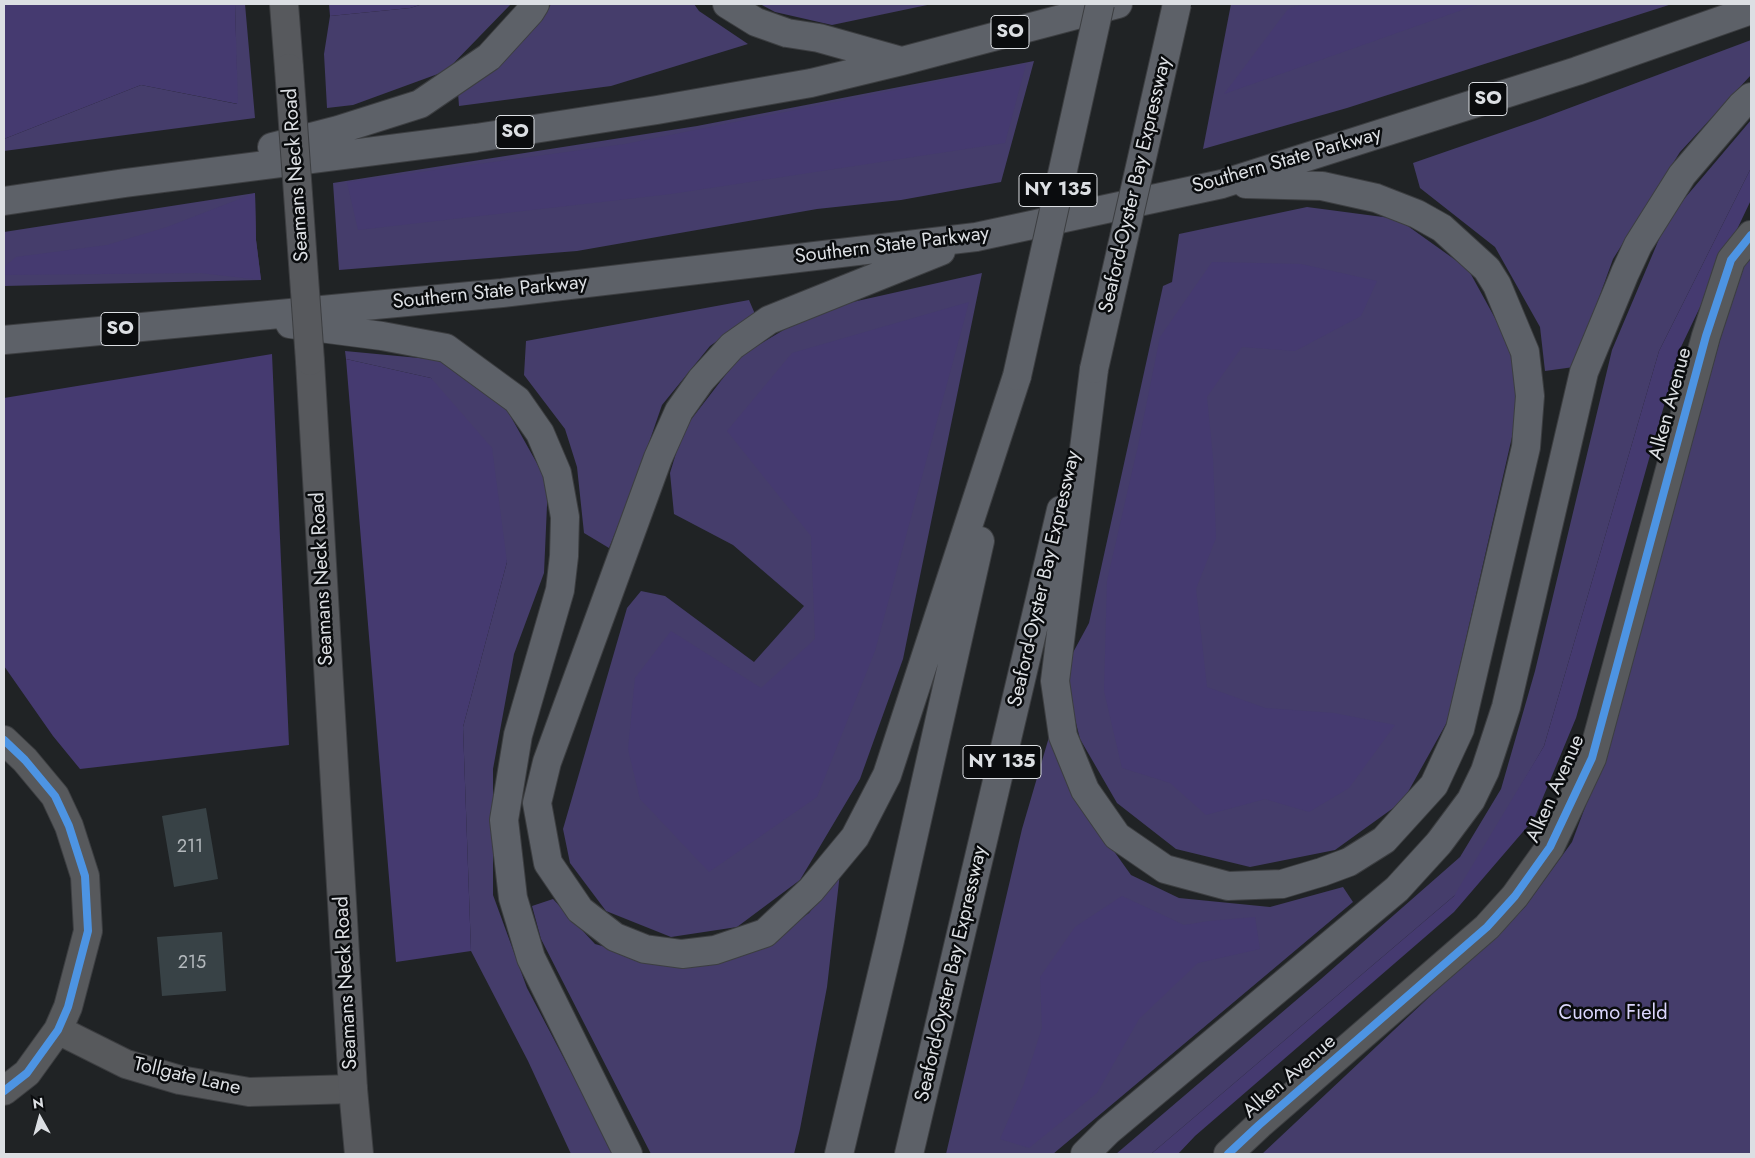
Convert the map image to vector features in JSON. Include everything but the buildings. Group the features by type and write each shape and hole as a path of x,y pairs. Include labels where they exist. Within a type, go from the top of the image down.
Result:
{"highway":[{"path":"125,184 338,130 420,104 489,57 535,4"},
{"path":"727,4 756,22 787,33 819,38 902,61"},
{"name":"NY 135","path":"838,1154 890,940 1100,4"},
{"name":"SO","path":"4,201 476,138 657,110 811,83 1118,4"},
{"name":"Seaford-Oyster Bay Expressway","path":"909,1154 1094,369 1177,4"},
{"name":"Southern State Parkway","path":"4,340 502,294 976,237 1222,184 1577,71 1751,10"},
{"path":"1084,1154 1397,889 1439,843 1471,800 1485,771 1506,707 1584,372 1625,272 1643,238 1682,175 1741,106 1751,97"},
{"path":"1094,369 1055,681 1063,736 1085,790 1118,836 1165,869 1228,886 1282,884 1349,862 1384,840 1434,785 1460,729 1526,446 1530,396 1525,352 1497,285 1487,269 1442,228 1417,214 1376,198 1322,186 1222,184"},
{"path":"976,237 769,320 732,346 701,380 679,411 658,458 550,753 537,803 548,863 580,910 615,937 645,949 682,954 715,950 764,933 818,882 855,837 887,775 1017,376"},
{"path":"237,318 382,336 446,348 517,400 540,433 557,473 565,517 564,556 560,590 518,735 504,820 513,898 531,958 628,1154"}],"main road":[{"name":"Seamans Neck Road","path":"284,4 310,361 353,1089 359,1154"}],"street":[{"name":"Alken Avenue","path":"1228,1154 1487,927 1515,896 1550,847 1592,758 1706,336 1731,260 1751,235"},
{"path":"4,740 25,760 54,796 69,826 85,876 88,931 68,1007 58,1030 27,1073 4,1091"},
{"name":"Tollgate Lane","path":"58,1030 126,1064 180,1080 249,1092 353,1089"}],"green space":[{"path":"235,4 245,4 255,118 4,151 4,139 141,85 237,104"},
{"path":"423,4 511,4 446,71 353,105 327,108 324,54 330,16 410,8"},
{"path":"551,4 694,4 699,11 748,44 611,86 459,106 458,93 499,65 542,20"},
{"path":"760,4 932,4 832,25 775,12"},
{"path":"1231,4 1672,4 1347,108 1203,149"},
{"path":"1751,40 1751,75 1680,152 1613,259 1574,367 1545,371 1540,327 1495,247 1420,188 1413,163 1540,119"},
{"path":"1034,61 1001,182 901,200 817,209 577,251 339,270 333,183 697,126"},
{"path":"1751,120 1751,168 1659,351 1544,746 1461,890 1151,1154 1116,1154 1321,979 1460,857 1501,789 1535,671 1612,350 1668,218"},
{"path":"255,193 256,240 261,280 4,286 4,232"},
{"path":"1307,207 1398,219 1468,269 1512,349 1517,415 1447,722 1403,801 1335,850 1250,867 1176,849 1117,803 1080,739 1063,671 1089,623 1163,286 1172,282 1179,234"},
{"name":"Cuomo Field","path":"1751,254 1751,1154 1262,1154 1525,907 1572,842 1602,762 1741,265"},
{"path":"982,273 903,659 860,779 800,880 737,927 671,937 606,911 570,863 563,829 627,608 641,591 665,596 754,662 804,606 733,545 674,514 670,473 683,430 740,356 817,310"},
{"path":"749,300 755,314 710,346 662,405 634,486 609,548 584,533 577,467 565,429 524,375 526,341"},
{"path":"345,351 440,360 506,408 548,483 544,573 514,654 493,769 493,895 527,988 614,1154 571,1154 528,1061 471,951 463,727 507,562 431,378 346,359"},
{"path":"1049,737 1086,812 1131,875 1179,898 1270,907 1343,887 1353,902 1053,1154 946,1154 1022,829"},
{"path":"840,873 827,987 794,1154 651,1154 541,939 532,906 553,899 595,944 680,968 751,953 809,913"}],"shaded area":[{"path":"4,4 235,4 238,104 141,85 4,139"},
{"path":"329,4 423,4 410,8 330,16"},
{"path":"1305,4 1479,4 1224,94 1288,9"},
{"path":"1026,64 1005,143 671,194 358,230 347,182 625,144"},
{"path":"1751,168 1751,200 1680,349 1576,718 1534,819 1454,912 1195,1136 1178,1154 1151,1154 1454,896 1544,746 1659,351"},
{"path":"255,193 256,240 261,280 200,273 4,275 4,267 16,257 107,245 167,227"},
{"path":"1212,262 1301,264 1377,281 1361,316 1295,351 1242,347 1207,397 1213,458 1216,538 1196,589 1207,687 1265,708 1334,713 1395,725 1349,788 1309,812 1265,799 1206,815 1170,783 1122,768 1104,691 1107,581 1138,446 1160,337"},
{"path":"969,302 875,651 817,797 709,872 640,799 628,749 635,678 671,631 761,688 815,639 811,536 727,431 792,353"},
{"path":"272,354 289,745 80,769 53,736 4,666 4,398"},
{"path":"346,359 431,378 492,448 507,562 463,727 471,951 396,962"},
{"path":"1122,896 1184,925 1255,917 1260,949 1198,963 1139,1019 1097,1093 1029,1148 1000,1139 1024,1084 1042,1028 1040,977 1075,927"}],"cycle path":[{"path":"1228,1154 1487,927 1515,896 1550,847 1592,758 1706,336 1731,260 1751,235"},
{"path":"4,740 25,760 55,796 69,826 85,876 88,931 68,1007 58,1030 27,1073 4,1091"}]}
